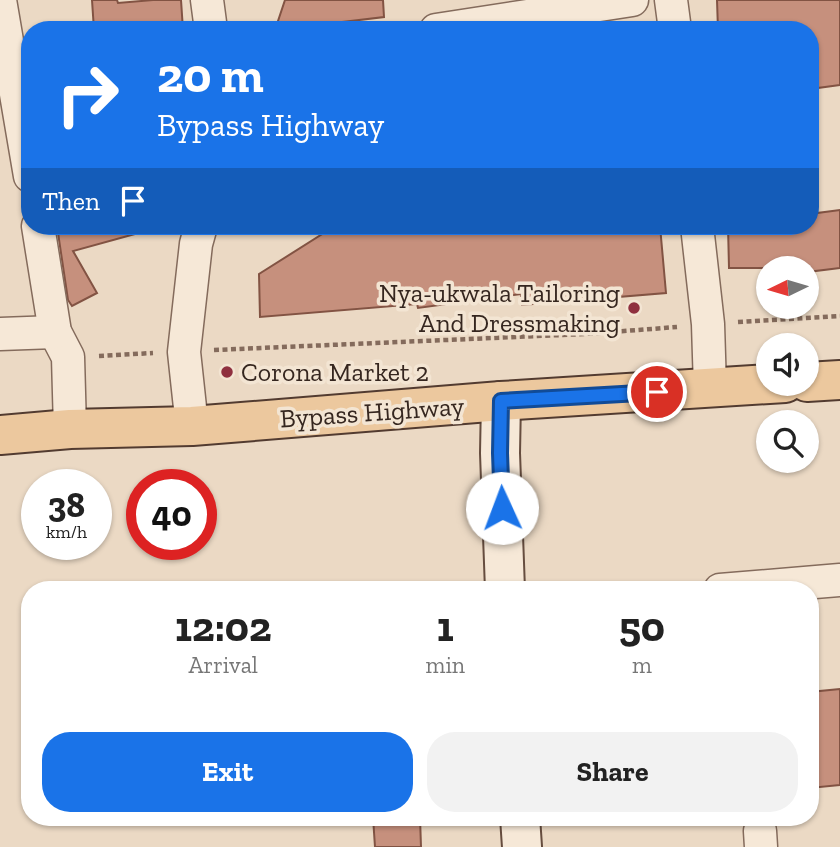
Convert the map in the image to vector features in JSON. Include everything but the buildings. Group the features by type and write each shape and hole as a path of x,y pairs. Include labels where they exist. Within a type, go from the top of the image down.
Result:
{"main road":[{"path":"819,381 840,380"},
{"name":"Bypass Highway","path":"0,435 70,429 192,426 501,401 756,385"}],"street":[{"path":"0,0 21,123"},
{"path":"207,0 210,21"},
{"path":"495,21 632,0"},
{"path":"671,0 673,21"},
{"path":"40,235 62,345 70,429"},
{"path":"192,426 184,352 198,235"},
{"path":"698,235 708,324 710,388"},
{"path":"0,334 62,345"},
{"path":"501,401 505,581"},
{"path":"819,582 840,580"},
{"path":"521,826 522,847"}],"path":[{"path":"62,345 184,352 545,336 840,316"}],"place":[{"name":"Nya-ukwala Tailoring And Dressmaking","path":"634,308"},
{"name":"Corona Market 2","path":"227,372"}],"route":[{"path":"502,508 501,401 657,392"}]}
